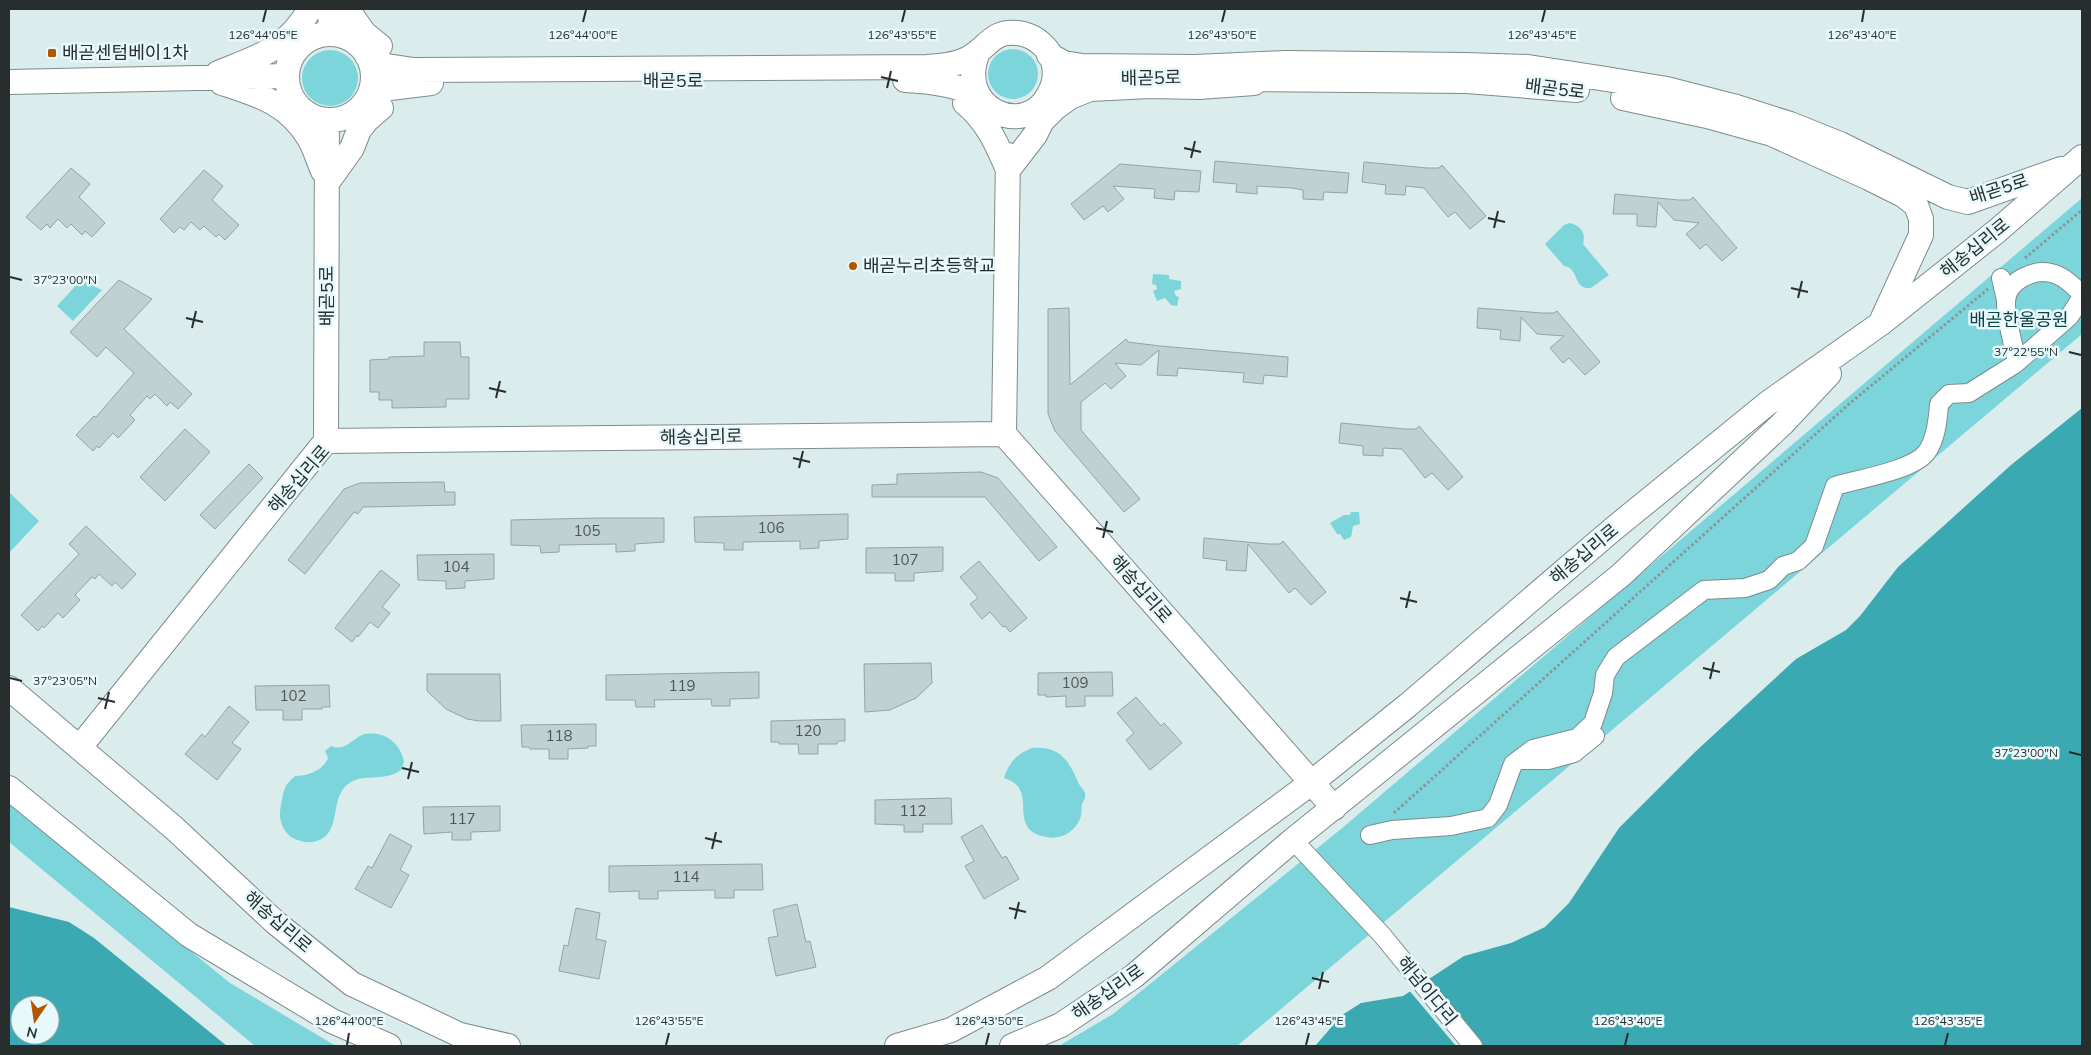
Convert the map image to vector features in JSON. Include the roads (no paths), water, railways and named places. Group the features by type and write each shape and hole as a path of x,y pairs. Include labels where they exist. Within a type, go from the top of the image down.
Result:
{"street":[{"path":"206,78 278,47 291,36 310,9"},
{"path":"9,82 286,76 288,63 300,46 318,36 331,34 330,9"},
{"path":"347,9 364,33 384,48 453,76"},
{"name":"배곧5로","path":"879,74 947,55 968,45 988,28 1009,20 1030,24 1040,29 1069,56 1104,61 1164,60 1284,72"},
{"name":"배곧5로","path":"367,56 387,66 453,76 879,74 945,66 968,59 978,52 986,42 998,36 1011,33 1024,34 1036,39 1046,48 1049,54 1064,63 1082,66 1194,67 1467,81 1566,89 1650,102 1772,134 1870,178 1903,195 1916,205 1921,219 1921,235 1873,330"},
{"name":"배곧5로","path":"286,76 288,91 295,105 307,115 321,120 336,121 350,116 362,107 368,98 374,79 372,66 357,43 345,36 331,34"},
{"path":"978,52 972,64 972,78 975,92 978,96"},
{"path":"1048,96 1053,87 1055,72 1049,54"},
{"name":"배곧5로","path":"879,74 946,85 969,91 978,96 983,103 995,112 1008,116 1023,115 1036,109 1048,96 1069,84 1108,79 1284,72 1528,67 1667,89 1733,106 1840,144 1948,197 1962,201 1968,202 2078,160"},
{"path":"1008,170 1035,135 1042,121 1054,108 1070,97 1090,89 1150,86 1199,87 1284,72"},
{"path":"879,74 957,97 985,123 994,137 1008,170"},
{"path":"327,183 352,148 359,130 372,116 383,107 402,97 453,76"},
{"name":"배곧5로","path":"368,98 373,94 399,86 453,76"},
{"path":"206,78 259,95 282,107 296,120 310,139 327,183"},
{"path":"1004,434 1008,116"},
{"name":"배곧5로","path":"326,442 328,120"},
{"name":"해송십리로","path":"897,1046 951,1030 1048,978 1311,783 1408,705 1612,530 1760,409 1873,330 1997,231 2078,160"},
{"path":"1370,835 1392,830 1451,826 1488,818 1498,805 1513,764 1518,760 1548,760 1574,753 1595,736 1601,719 1604,675 1616,657 1704,590 1745,588 1769,580 1783,566 1798,561 1814,546 1835,486 1872,478 1911,464 1926,453 1938,420 1939,404 1949,394 1969,393 1987,384 2017,362 2069,317 2082,296 2071,284 2051,273 2039,273 2018,280 2010,289 2006,300"},
{"path":"2001,278 2017,362"},
{"name":"해송십리로","path":"1012,1046 1061,1025 1134,976 1293,840 1621,575 1782,424 1873,330"},
{"name":"해송십리로","path":"80,747 326,442 1004,434 1334,808"},
{"name":"해송십리로","path":"9,688 174,828 276,923 352,984 460,1035 508,1046"},
{"path":"9,788 189,935 332,1022 389,1046"},
{"name":"해넘이다리","path":"1293,840 1382,935 1473,1046"}],"place":[{"name":"배곧센텀베이1차","path":"52,53"},
{"name":"배곧누리초등학교","path":"853,266"}],"park label":[{"name":"배곧한울공원","path":"2019,320"}]}
